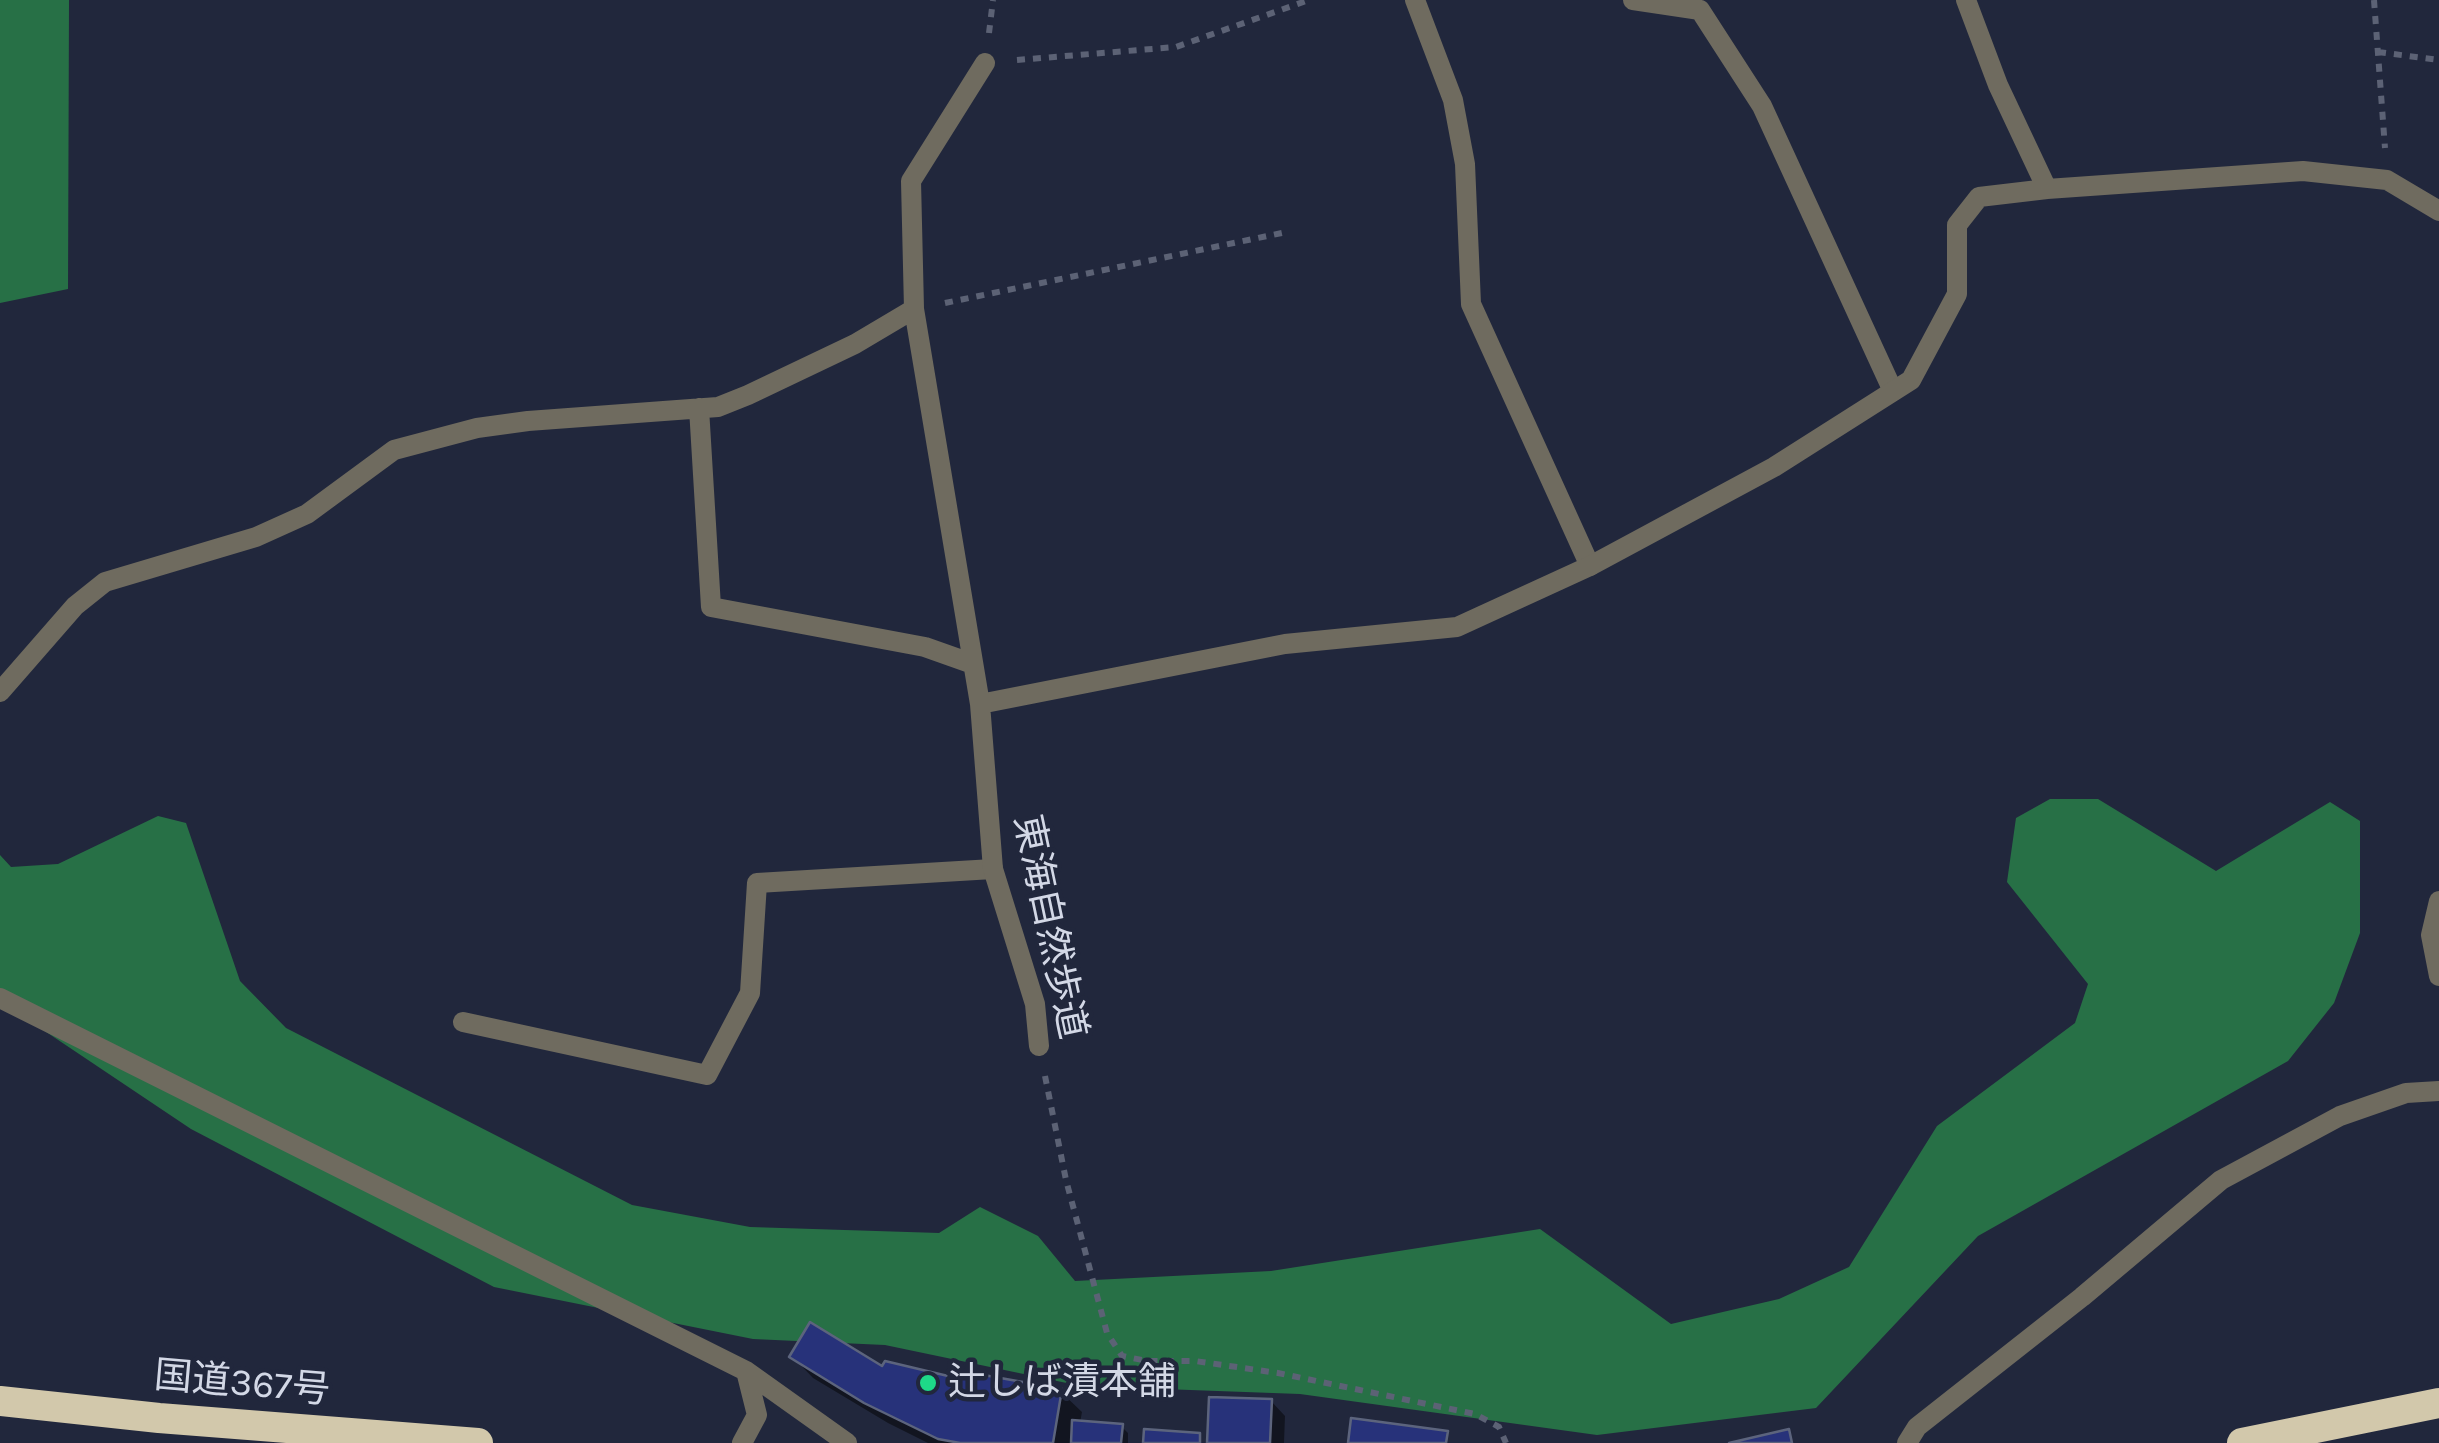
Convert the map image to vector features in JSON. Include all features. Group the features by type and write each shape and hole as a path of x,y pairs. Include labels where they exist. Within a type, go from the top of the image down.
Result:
{"highway":[{"name":"国道367号","path":"0,1401 159,1418 478,1443"},
{"path":"2242,1443 2439,1403"}],"street":[{"path":"1415,0 1453,100 1465,164 1471,304 1590,566"},
{"path":"1633,0 1700,10 1762,106 1894,391"},
{"path":"1966,0 1998,85 2047,189"},
{"name":"東海自然歩道","path":"995,62 910,181 914,309 980,704 993,869 1035,1004 1038,1046"},
{"path":"980,704 1285,644 1457,627 1590,566 1774,467 1911,380 1956,294 1956,225 1978,196 2303,172 2387,180 2439,211"},
{"path":"0,692 75,606 106,582 256,537 290,522 307,514 394,450 477,428 528,420 718,406 855,344 914,309"},
{"path":"698,408 712,607 925,647 973,664"},
{"path":"463,1022 707,1074 750,993 757,883 993,869"},
{"path":"2439,902 2431,935 2439,976"},
{"path":"0,998 746,1371 847,1443"},
{"path":"1907,1443 1917,1427 2082,1297 2221,1180 2340,1116 2406,1092 2439,1091"},
{"path":"742,1443 757,1415 746,1371"}],"path":[{"path":"995,62 1176,47 1309,0"},
{"path":"2374,0 2387,180"},
{"path":"2378,52 2439,60"},
{"path":"914,309 1282,232"},
{"name":"東海自然歩道","path":"1038,1046 1066,1180 1107,1334 1122,1356 1146,1362 1196,1361 1278,1374 1475,1414 1499,1427 1506,1443"}],"green space":[{"path":"0,0 69,0 68,289 0,303"},
{"path":"2050,799 2098,799 2216,871 2330,802 2360,821 2360,933 2334,1003 2288,1061 1978,1236 1816,1408 1597,1435 1300,1394 1081,1386 885,1345 753,1339 494,1287 191,1129 0,1001 0,855 11,867 58,864 158,816 186,823 240,981 286,1028 632,1205 750,1227 939,1233 980,1207 1038,1236 1075,1281 1271,1271 1540,1229 1671,1324 1779,1299 1849,1267 1937,1126 2075,1023 2088,984 2007,882 2016,818"}],"building":[{"name":"辻しば漬本舗","path":"810,1322 882,1366 885,1361 948,1376 950,1369 1062,1389 1053,1443 960,1443 938,1439 864,1403 789,1357"},
{"path":"1209,1397 1272,1399 1270,1443 1207,1443"},
{"path":"1351,1418 1448,1431 1446,1443 1348,1443"},
{"path":"1072,1420 1123,1424 1121,1443 1071,1443"},
{"path":"1144,1429 1200,1433 1200,1443 1143,1443"},
{"path":"1789,1429 1792,1443 1729,1443"}],"place":[{"name":"辻しば漬本舗","path":"928,1383"}]}
